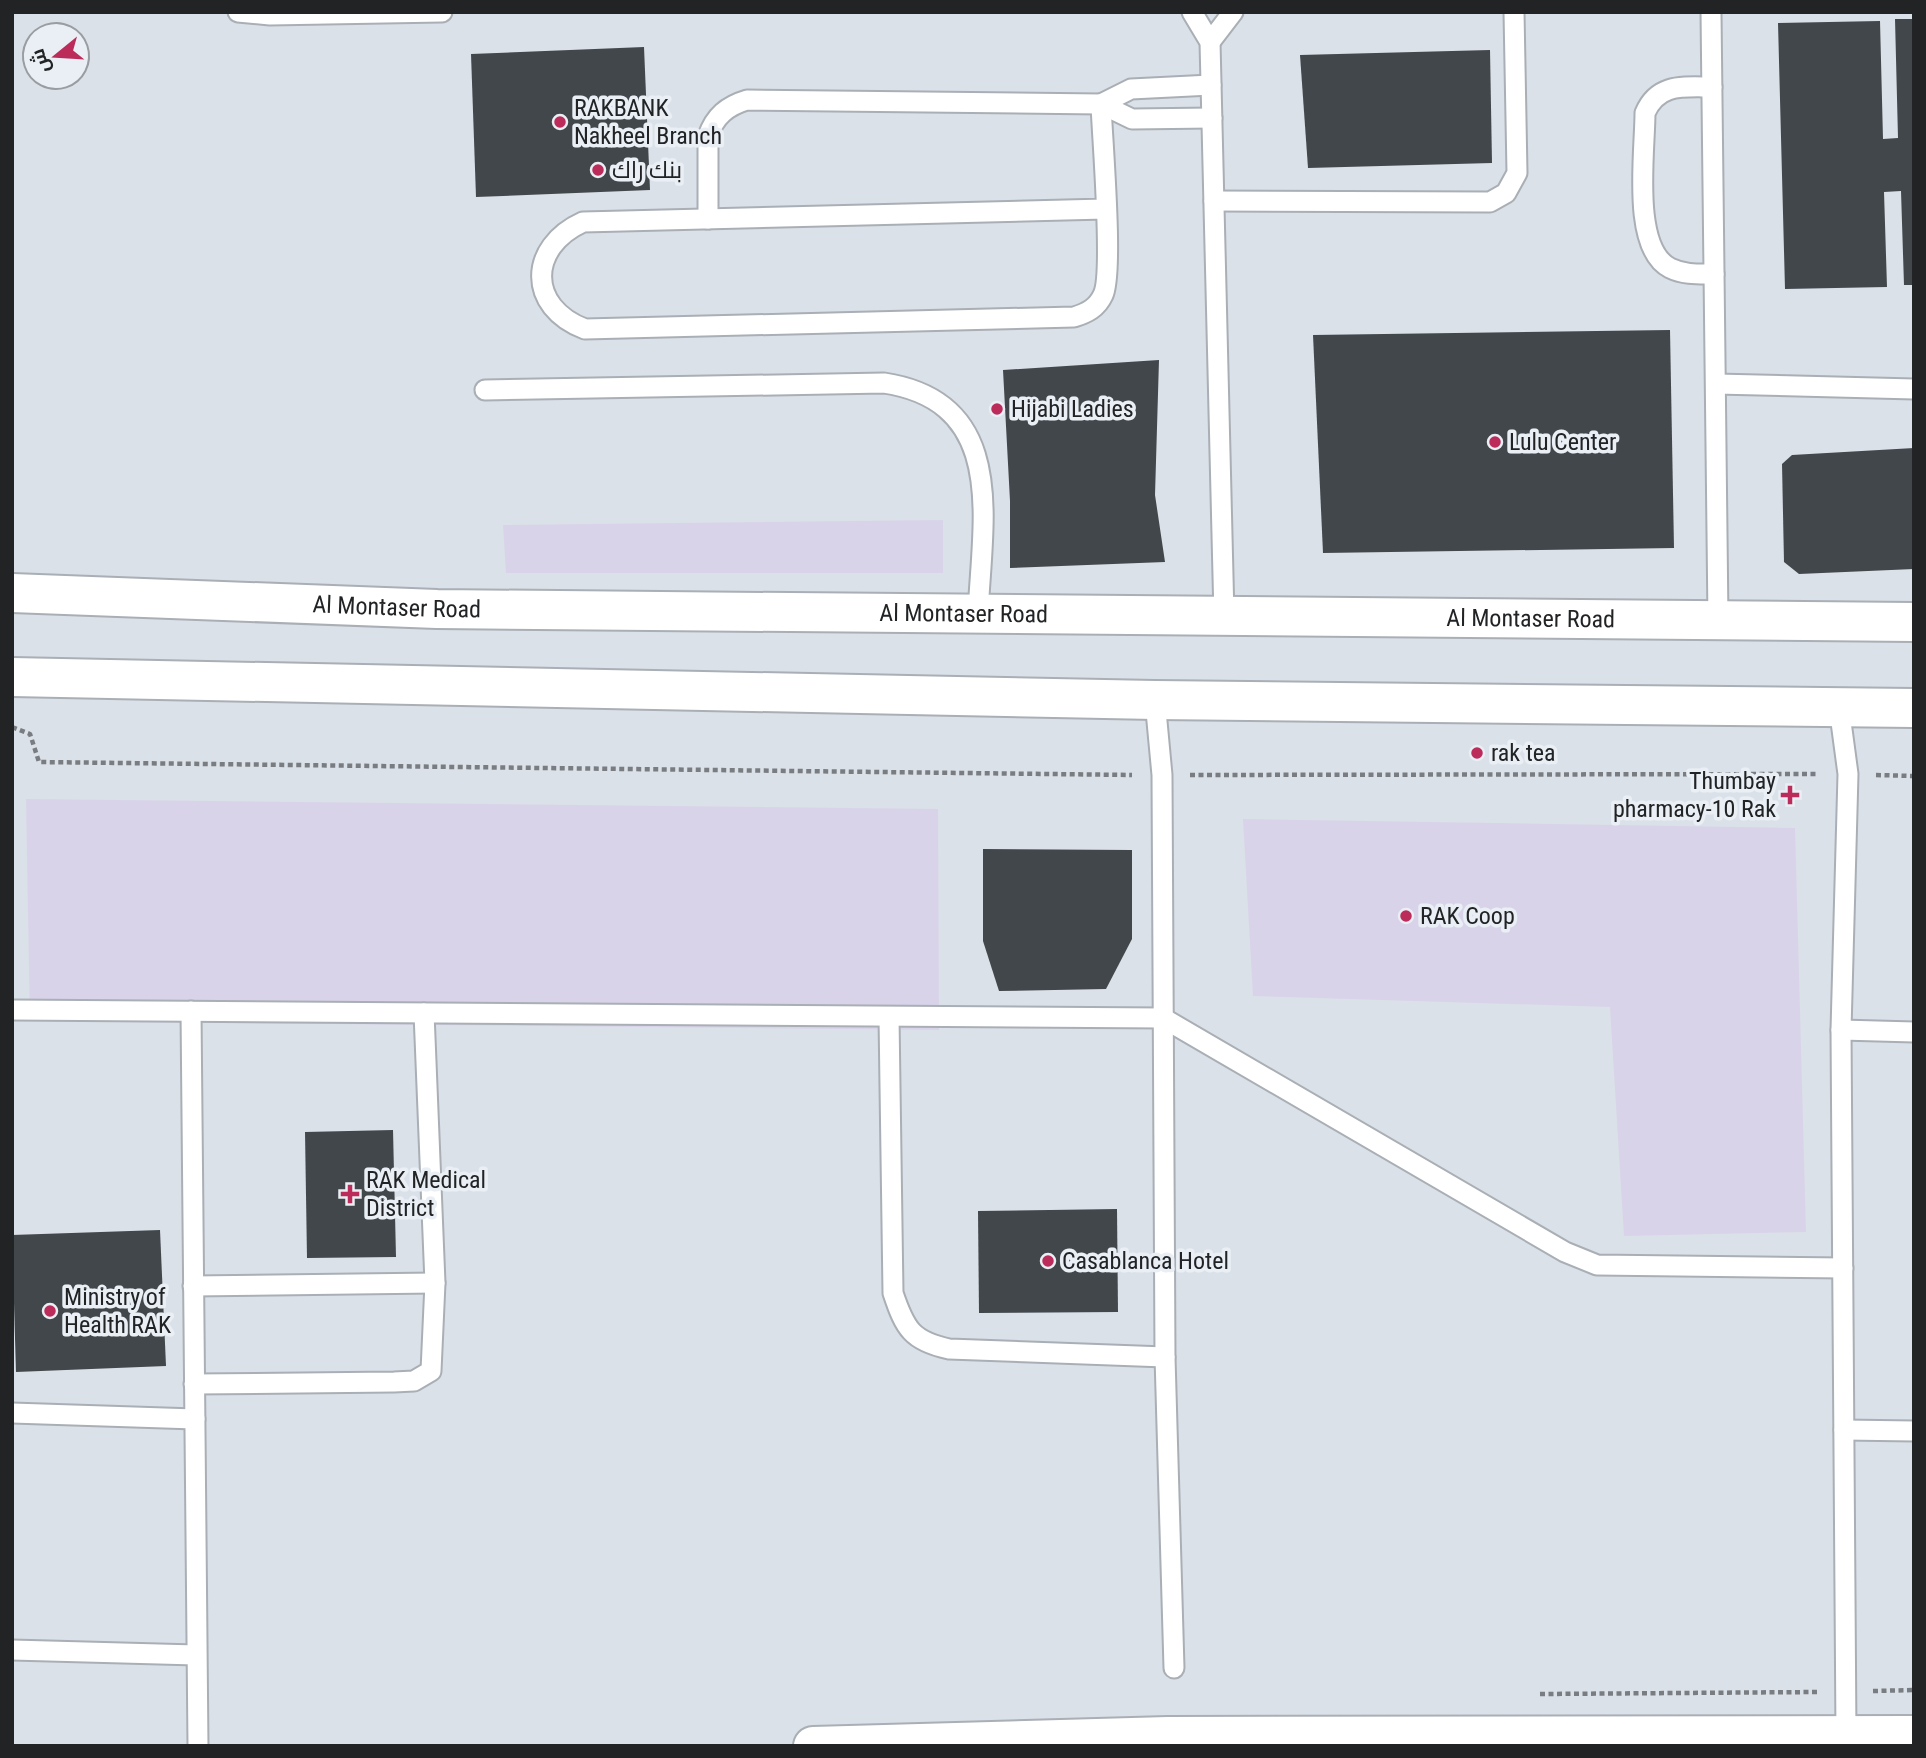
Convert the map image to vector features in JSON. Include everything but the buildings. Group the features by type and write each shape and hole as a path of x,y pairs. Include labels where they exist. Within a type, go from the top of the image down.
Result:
{"main road":[{"name":"Al Montaser Road","path":"12,593 436,609 1914,622"},
{"path":"12,677 1154,700 1914,708"},
{"path":"813,1746 1168,1736 1547,1741 1914,1735"}],"lane":[{"path":"238,12 270,15 442,12"},
{"path":"1192,12 1210,42 1224,617"},
{"path":"1210,42 1233,12"},
{"path":"1214,201 1490,202 1506,193 1517,173 1514,12"},
{"path":"1711,12 1718,620"},
{"path":"1101,104 1131,89 1211,85"},
{"path":"1712,87 1670,88 1650,101 1645,113 1645,222 1650,248 1669,268 1682,272 1713,274"},
{"path":"708,219 708,136 718,116 736,103 747,100 1101,104 1132,119 1212,118"},
{"path":"1101,104 1105,209 1107,286 1097,305 1086,313 1074,317 599,330 571,324 550,305 543,291 543,262 557,237 583,222 1105,209"},
{"path":"485,390 884,383 906,386 928,395 947,408 963,426 981,468 978,614"},
{"path":"1716,384 1914,389"},
{"path":"1154,700 1162,775 1165,1357 1174,1668"},
{"path":"1839,707 1848,774 1841,1030 1846,1736"},
{"path":"12,1010 1163,1018 1565,1252 1597,1265 1843,1268"},
{"path":"191,1011 198,1746"},
{"path":"194,1384 414,1381 432,1371 435,1283 424,1013"},
{"path":"889,1017 893,1293 910,1332 926,1344 949,1349 1165,1357"},
{"path":"1841,1030 1914,1032"},
{"path":"193,1286 435,1283"},
{"path":"12,1413 195,1419"},
{"path":"1844,1430 1914,1430"},
{"path":"12,1650 197,1654"}],"path":[{"path":"12,727 30,734 40,762 1162,775 1914,776"}],"shaded area":[{"path":"943,520 943,573 506,573 503,525"},
{"path":"26,799 938,809 939,1030 30,1021"},
{"path":"1243,819 1795,828 1806,1232 1624,1236 1610,1007 1253,996"}],"place":[{"name":"RAKBANK Nakheel Branch","path":"560,122"},
{"name":"بنك راك","path":"598,170"},
{"name":"Hijabi Ladies","path":"997,409"},
{"name":"Lulu Center","path":"1495,442"},
{"name":"rak tea","path":"1477,753"},
{"name":"Thumbay pharmacy-10 Rak","path":"1790,795"},
{"name":"RAK Coop","path":"1406,916"},
{"name":"RAK Medical District","path":"350,1194"},
{"name":"Casablanca Hotel","path":"1048,1261"},
{"name":"Ministry of Health RAK","path":"50,1311"}]}
